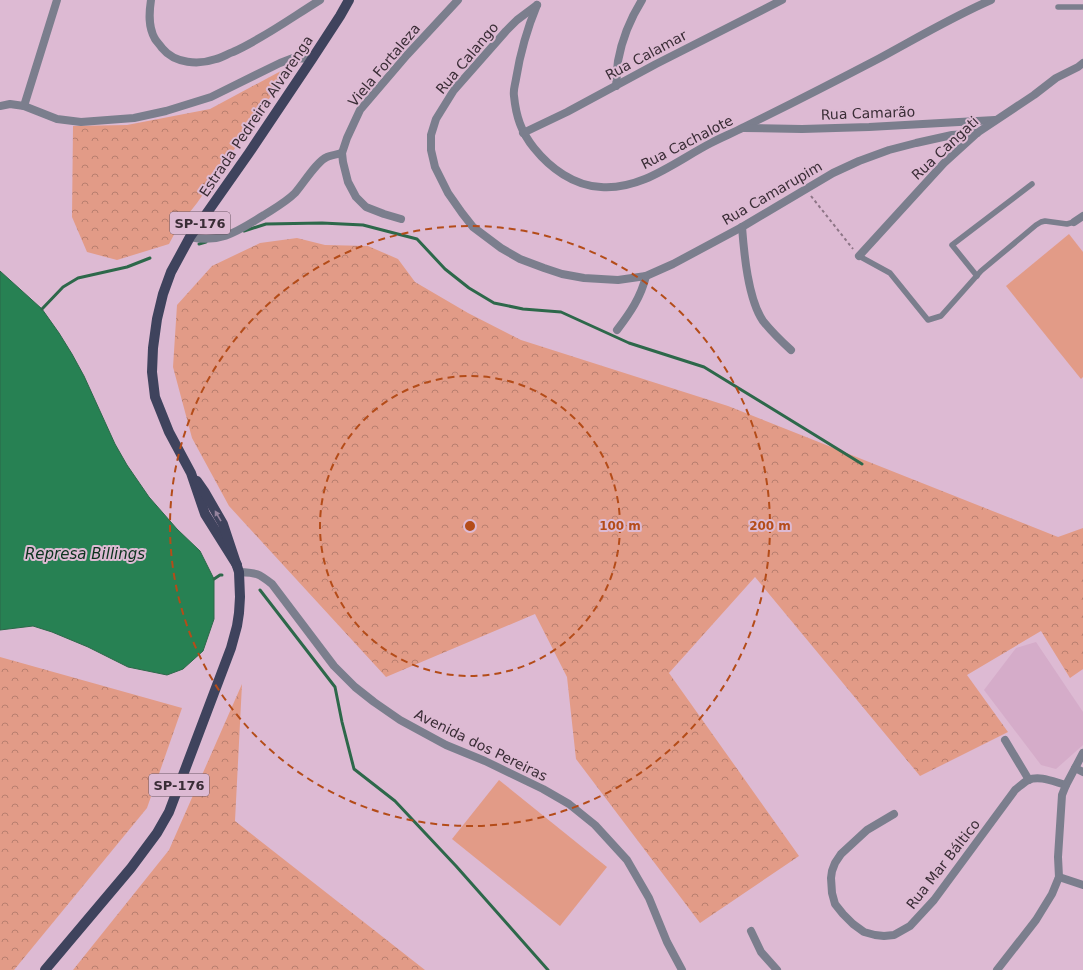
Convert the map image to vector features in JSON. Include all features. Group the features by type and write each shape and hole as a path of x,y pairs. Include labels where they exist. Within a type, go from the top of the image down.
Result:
{"main road":[{"name":"Estrada Pedreira Alvarenga","path":"45,970 131,868 157,833 169,812 231,648 237,626 240,597 238,568 205,514 191,473 169,432 155,397 152,372 153,348 163,294 171,272 190,237 312,59 349,0"}],"street":[{"path":"24,106 57,0"},
{"path":"151,0 149,14 155,39 164,51 174,57 184,61 198,63 217,59 249,44 320,0"},
{"name":"Viela Fortaleza","path":"342,153 360,110 407,55 458,0"},
{"path":"616,86 618,62 622,44 633,15 642,0"},
{"name":"Rua Calamar","path":"523,133 567,112 656,64 782,0"},
{"name":"Rua Cachalote","path":"538,2 530,22 519,62 514,94 518,119 523,133 542,158 562,175 584,184 601,187 621,186 637,182 654,175 711,142 742,128 878,59 971,8 991,0"},
{"name":"Rua Calango","path":"538,2 517,20 494,44 454,90 436,119 431,135 431,150 435,167 448,193 473,227 501,248 520,259 562,274 584,278 618,280 646,276"},
{"path":"0,106 10,104 24,106 57,119 81,122 134,118 166,111 211,97 293,58 312,59"},
{"name":"Rua Cangati","path":"859,256 944,163 977,133 1034,95 1056,78 1078,67 1083,62"},
{"name":"Rua Camarão","path":"742,128 802,129 869,127 995,120"},
{"name":"Rua Camarupim","path":"646,276 673,264 742,227 833,173 860,161 890,150 916,143 952,135 977,133"},
{"path":"190,237 201,240 213,239 227,236 240,230 287,201 321,161 328,157 342,153 348,182 356,197 366,206 384,214 401,219"},
{"path":"1074,222 1083,216"},
{"path":"742,227 746,266 756,308 762,320 791,350"},
{"path":"617,330 635,305 644,287 646,276"},
{"name":"Avenida dos Pereiras","path":"238,568 261,575 272,584 334,666 355,688 374,702 400,720 446,745 506,770 543,789 569,804 595,825 627,860 649,898 667,942 682,970"},
{"path":"1004,740 1029,780 1043,778 1066,785"},
{"path":"997,970 1036,920 1052,894 1059,877 1058,857 1062,795 1066,785 1080,769 1083,754"},
{"name":"Rua Mar Báltico","path":"894,814 867,830 841,854 832,871 832,893 835,904 853,924 864,932 875,935 884,936 894,934 910,926 934,900 1015,790 1029,780"},
{"path":"1059,877 1083,885"},
{"path":"750,931 761,952 777,970"}],"lane":[{"path":"1058,7 1083,7"},
{"path":"977,276 952,245 1032,184"},
{"path":"859,256 890,273 928,320 941,316 981,271 1036,225 1045,221 1067,224 1074,222"}],"path":[{"path":"806,189 859,256"}],"shaded area":[{"path":"1036,642 1083,712 1083,745 1056,769 1041,765 984,690 1016,648"}],"green space":[{"path":"292,65 197,203 178,227 169,244 117,260 87,252 72,217 73,126 127,125 210,109"},
{"path":"1069,234 1083,252 1083,377 1081,379 1006,286"},
{"path":"297,238 325,245 368,246 398,259 415,282 468,313 521,340 728,406 1058,537 1083,528 1083,669 1070,678 1041,631 967,675 1008,732 920,776 755,577 669,673 799,856 700,923 576,759 567,677 535,614 386,677 229,506 192,438 173,367 177,305 212,266 260,243"},
{"path":"0,657 182,708 147,808 14,970 0,970"},
{"path":"242,684 235,821 425,970 73,970 169,850"},
{"path":"499,780 607,867 560,926 452,839"}],"water":[{"name":"Represa Billings","path":"0,271 42,309 59,333 84,376 115,444 127,465 149,497 177,529 200,551 214,579 214,619 203,651 183,669 167,675 128,667 88,647 33,626 0,630"}],"waterway":[{"path":"244,231 266,224 322,223 363,225 417,239 445,269 469,288 494,303 523,309 561,312 629,343 704,367 862,464"},
{"path":"199,244 206,242"},
{"path":"42,309 63,287 78,278 127,267 150,258"},
{"path":"214,579 222,575"},
{"path":"260,590 335,687 354,769 395,801 456,866 548,970"}]}
